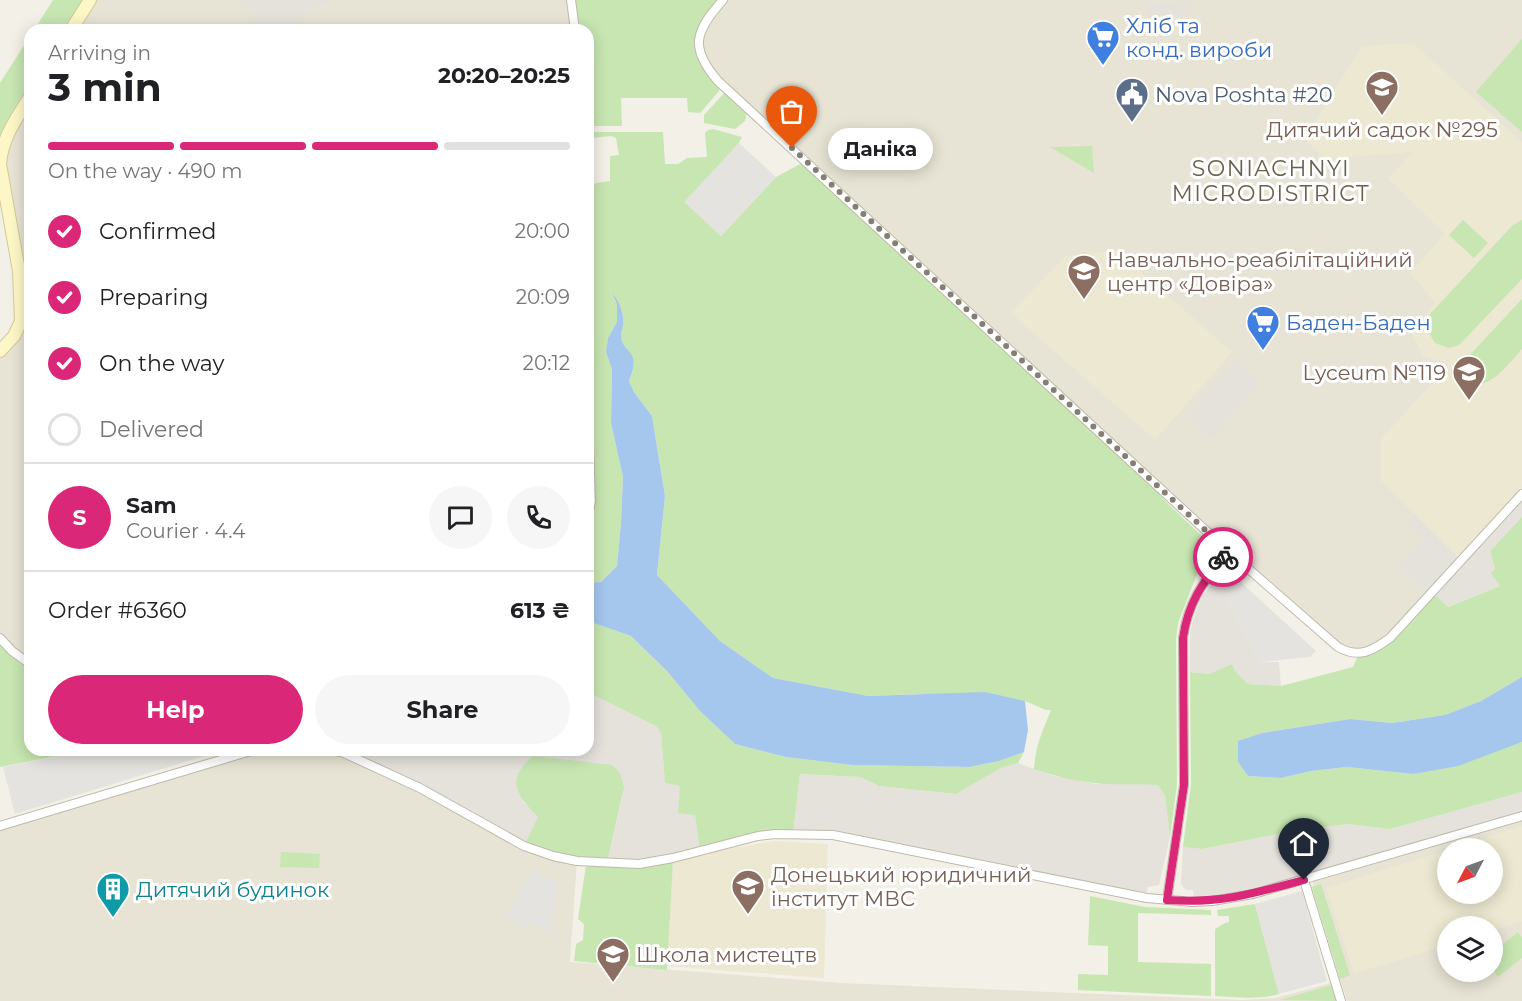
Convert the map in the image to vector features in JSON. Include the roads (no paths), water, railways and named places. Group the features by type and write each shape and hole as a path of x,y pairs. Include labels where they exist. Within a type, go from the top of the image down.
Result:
{"street":[{"path":"75,24 90,0"},
{"path":"571,0 574,24"},
{"path":"723,0 705,21 698,44 705,66 718,81 1228,551 1326,639 1348,654 1357,654 1380,646 1405,623 1522,494"},
{"path":"0,351 14,336 21,321 19,271 0,164 1,147 24,106"},
{"path":"1167,900 1184,785 1183,638 1185,623 1199,588 1228,551"},
{"path":"0,638 24,660"},
{"path":"0,826 234,756"},
{"path":"351,756 420,788 524,846 577,861 639,864 673,858 758,836 833,835 1050,880 1167,900 1212,901 1253,894 1522,816"},
{"path":"1304,880 1341,1001"}],"water":[{"path":"613,294 622,312 622,341 634,362 629,381 634,392 652,416 665,496 657,575 720,641 773,678 868,696 985,692 1025,701 1028,730 1024,752 999,761 969,767 852,765 786,757 735,744 700,711 667,671 631,636 594,623 594,583 601,582 617,566 621,523 623,477 611,423 612,369 606,352 608,338 617,322 617,305"},
{"path":"1522,677 1522,742 1458,766 1413,774 1347,767 1311,771 1281,778 1248,776 1238,762 1238,741 1262,733 1350,719 1392,723 1445,715 1481,701"}],"place":[{"name":"Хліб та конд. вироби","path":"1103,66"},
{"name":"Дитячий садок №295","path":"1382,116"},
{"name":"Nova Poshta #20","path":"1132,123"},
{"name":"Даніка","path":"792,148"},
{"name":"Навчально-реабілітаційний центр «Довіра»","path":"1084,300"},
{"name":"Баден-Баден","path":"1263,351"},
{"name":"Lyceum №119","path":"1469,401"},
{"name":"Донецький юридичний інститут МВС","path":"748,915"},
{"name":"Дитячий будинок","path":"113,918"},
{"name":"Школа мистецтв","path":"613,983"}],"district":[{"name":"SONIACHNYI MICRODISTRICT","path":"1271,180"}]}
